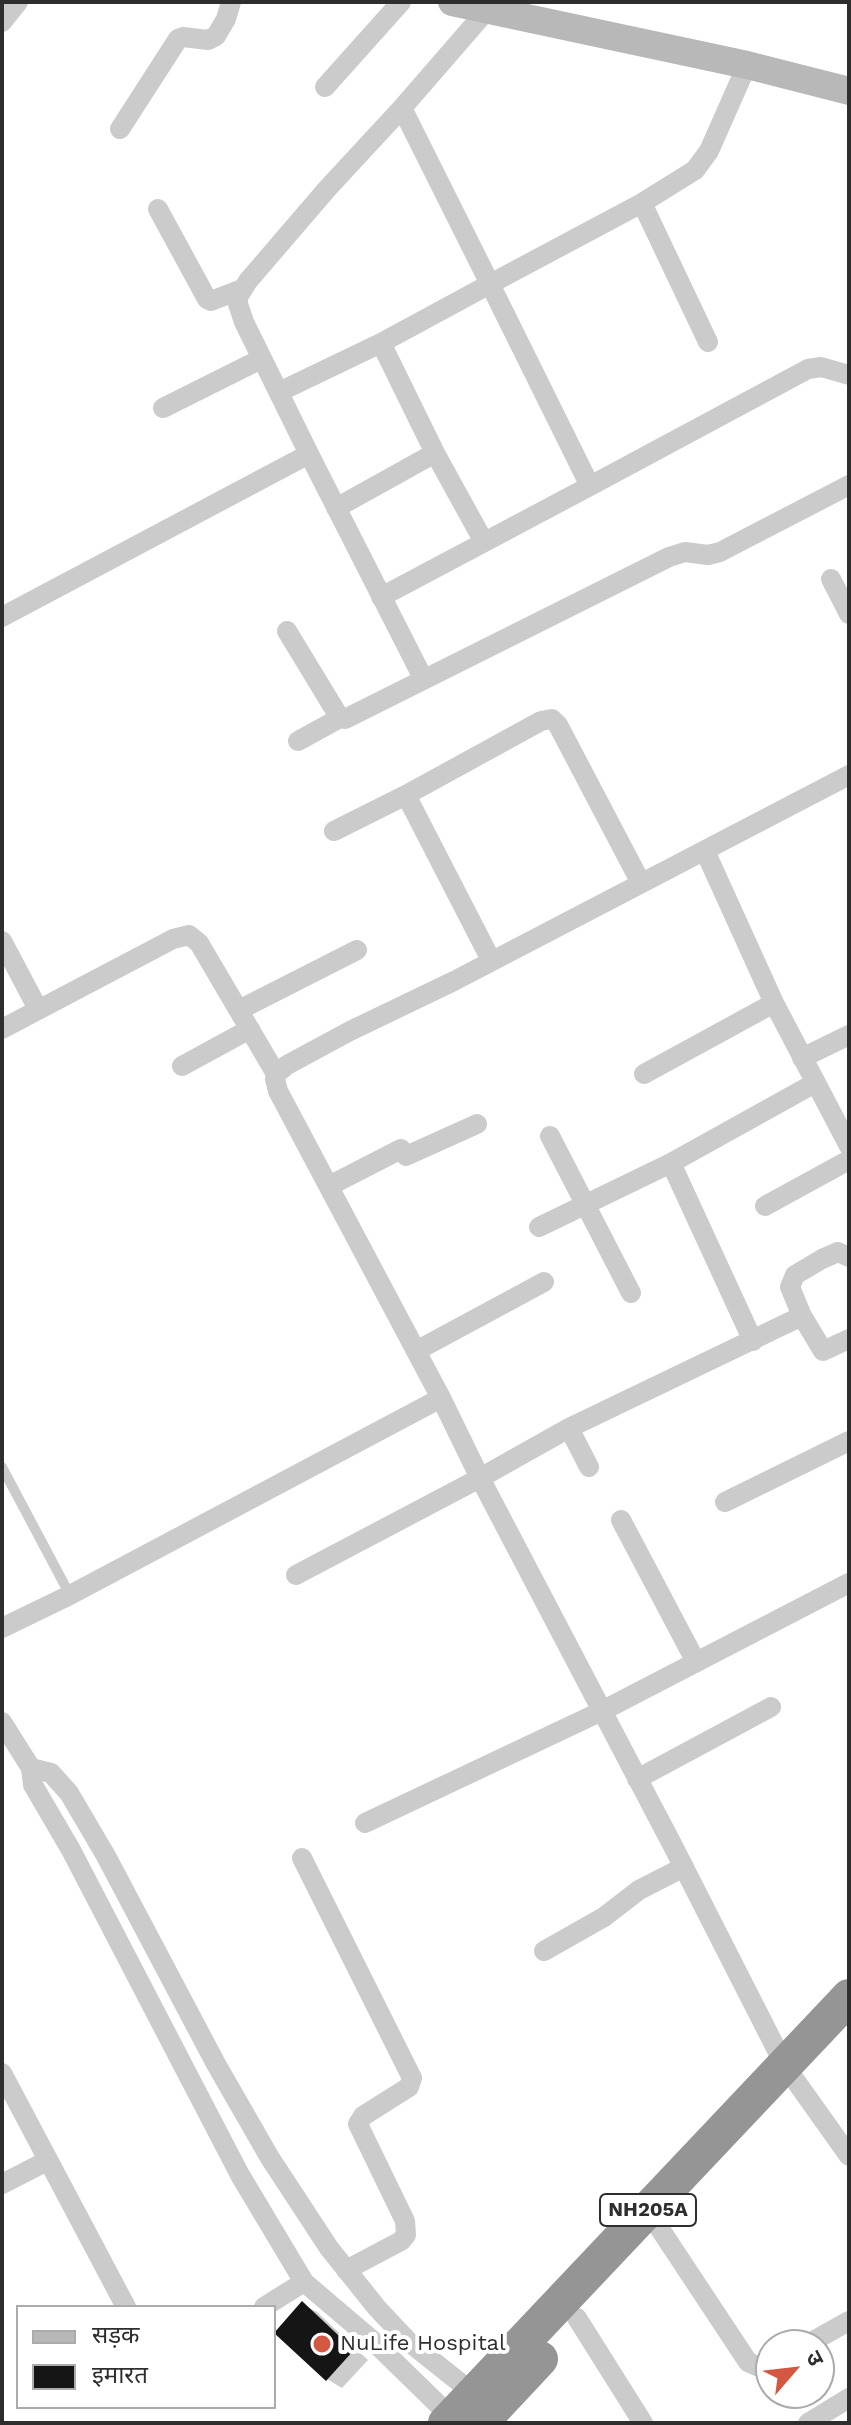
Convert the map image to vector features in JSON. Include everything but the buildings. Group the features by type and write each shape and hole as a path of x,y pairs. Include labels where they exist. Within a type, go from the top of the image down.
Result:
{"highway":[{"name":"NH205A","path":"462,2414 577,2318 660,2229 790,2075 849,1997"},
{"name":"NH205A","path":"462,2414 790,2075 849,2026"}],"street":[{"path":"2,22 18,2"},
{"path":"120,129 178,39 212,39 226,19 231,2"},
{"path":"325,87 401,2"},
{"path":"452,2 487,10 528,10 849,91"},
{"path":"423,678 261,359 239,309 238,297 327,189 487,10"},
{"path":"279,392 381,343 675,185 704,161 747,65"},
{"path":"402,108 590,486"},
{"path":"642,203 708,342"},
{"path":"158,209 207,299 211,301 242,289"},
{"path":"381,343 435,453 484,542"},
{"path":"163,408 261,359"},
{"path":"381,597 808,369 821,367 849,375"},
{"path":"336,508 435,453"},
{"path":"2,617 309,454"},
{"path":"298,741 669,557 685,552 708,555 720,552 849,485"},
{"path":"831,579 849,614"},
{"path":"287,631 340,718"},
{"path":"334,831 541,721 552,719 558,725 641,883"},
{"path":"276,1074 350,1031 849,775"},
{"path":"406,795 491,960"},
{"path":"705,851 774,1003 849,1146"},
{"path":"2,1029 173,939 189,935 199,943 276,1074 278,1091 441,1398 790,2075 849,2156"},
{"path":"2,941 38,1009"},
{"path":"239,1010 357,950"},
{"path":"644,1074 774,1003"},
{"path":"182,1066 250,1029"},
{"path":"802,1058 849,1035"},
{"path":"539,1227 671,1163 815,1083"},
{"path":"329,1186 401,1149 406,1156 477,1124"},
{"path":"550,1136 631,1293"},
{"path":"765,1206 849,1160"},
{"path":"671,1163 753,1341"},
{"path":"849,1257 838,1252 795,1275 790,1287 802,1316 823,1351 849,1339"},
{"path":"416,1351 544,1282"},
{"path":"296,1575 569,1428 802,1316"},
{"path":"2,1628 441,1398"},
{"path":"569,1428 589,1467"},
{"path":"725,1502 849,1441"},
{"path":"621,1520 696,1662"},
{"path":"365,1823 602,1711 849,1583"},
{"path":"637,1779 771,1707"},
{"path":"2,1722 31,1768 33,1785 71,1850 240,2175 304,2282 462,2414"},
{"path":"31,1768 51,1773 69,1793 106,1856 216,2064 270,2158 329,2248 409,2342 462,2414"},
{"path":"302,1858 412,2078 409,2087 363,2116 358,2124 405,2221 406,2235 401,2241 346,2270"},
{"path":"544,1951 604,1917 639,1890 684,1867"},
{"path":"2,2073 125,2305"},
{"path":"2,2184 47,2161"},
{"path":"660,2229 748,2362 755,2365"},
{"path":"267,2305 304,2282"},
{"path":"577,2318 643,2423"},
{"path":"808,2423 849,2398"}],"lane":[{"path":"2,1467 70,1595"}],"place":[{"name":"NuLife Hospital","path":"322,2344"}]}
